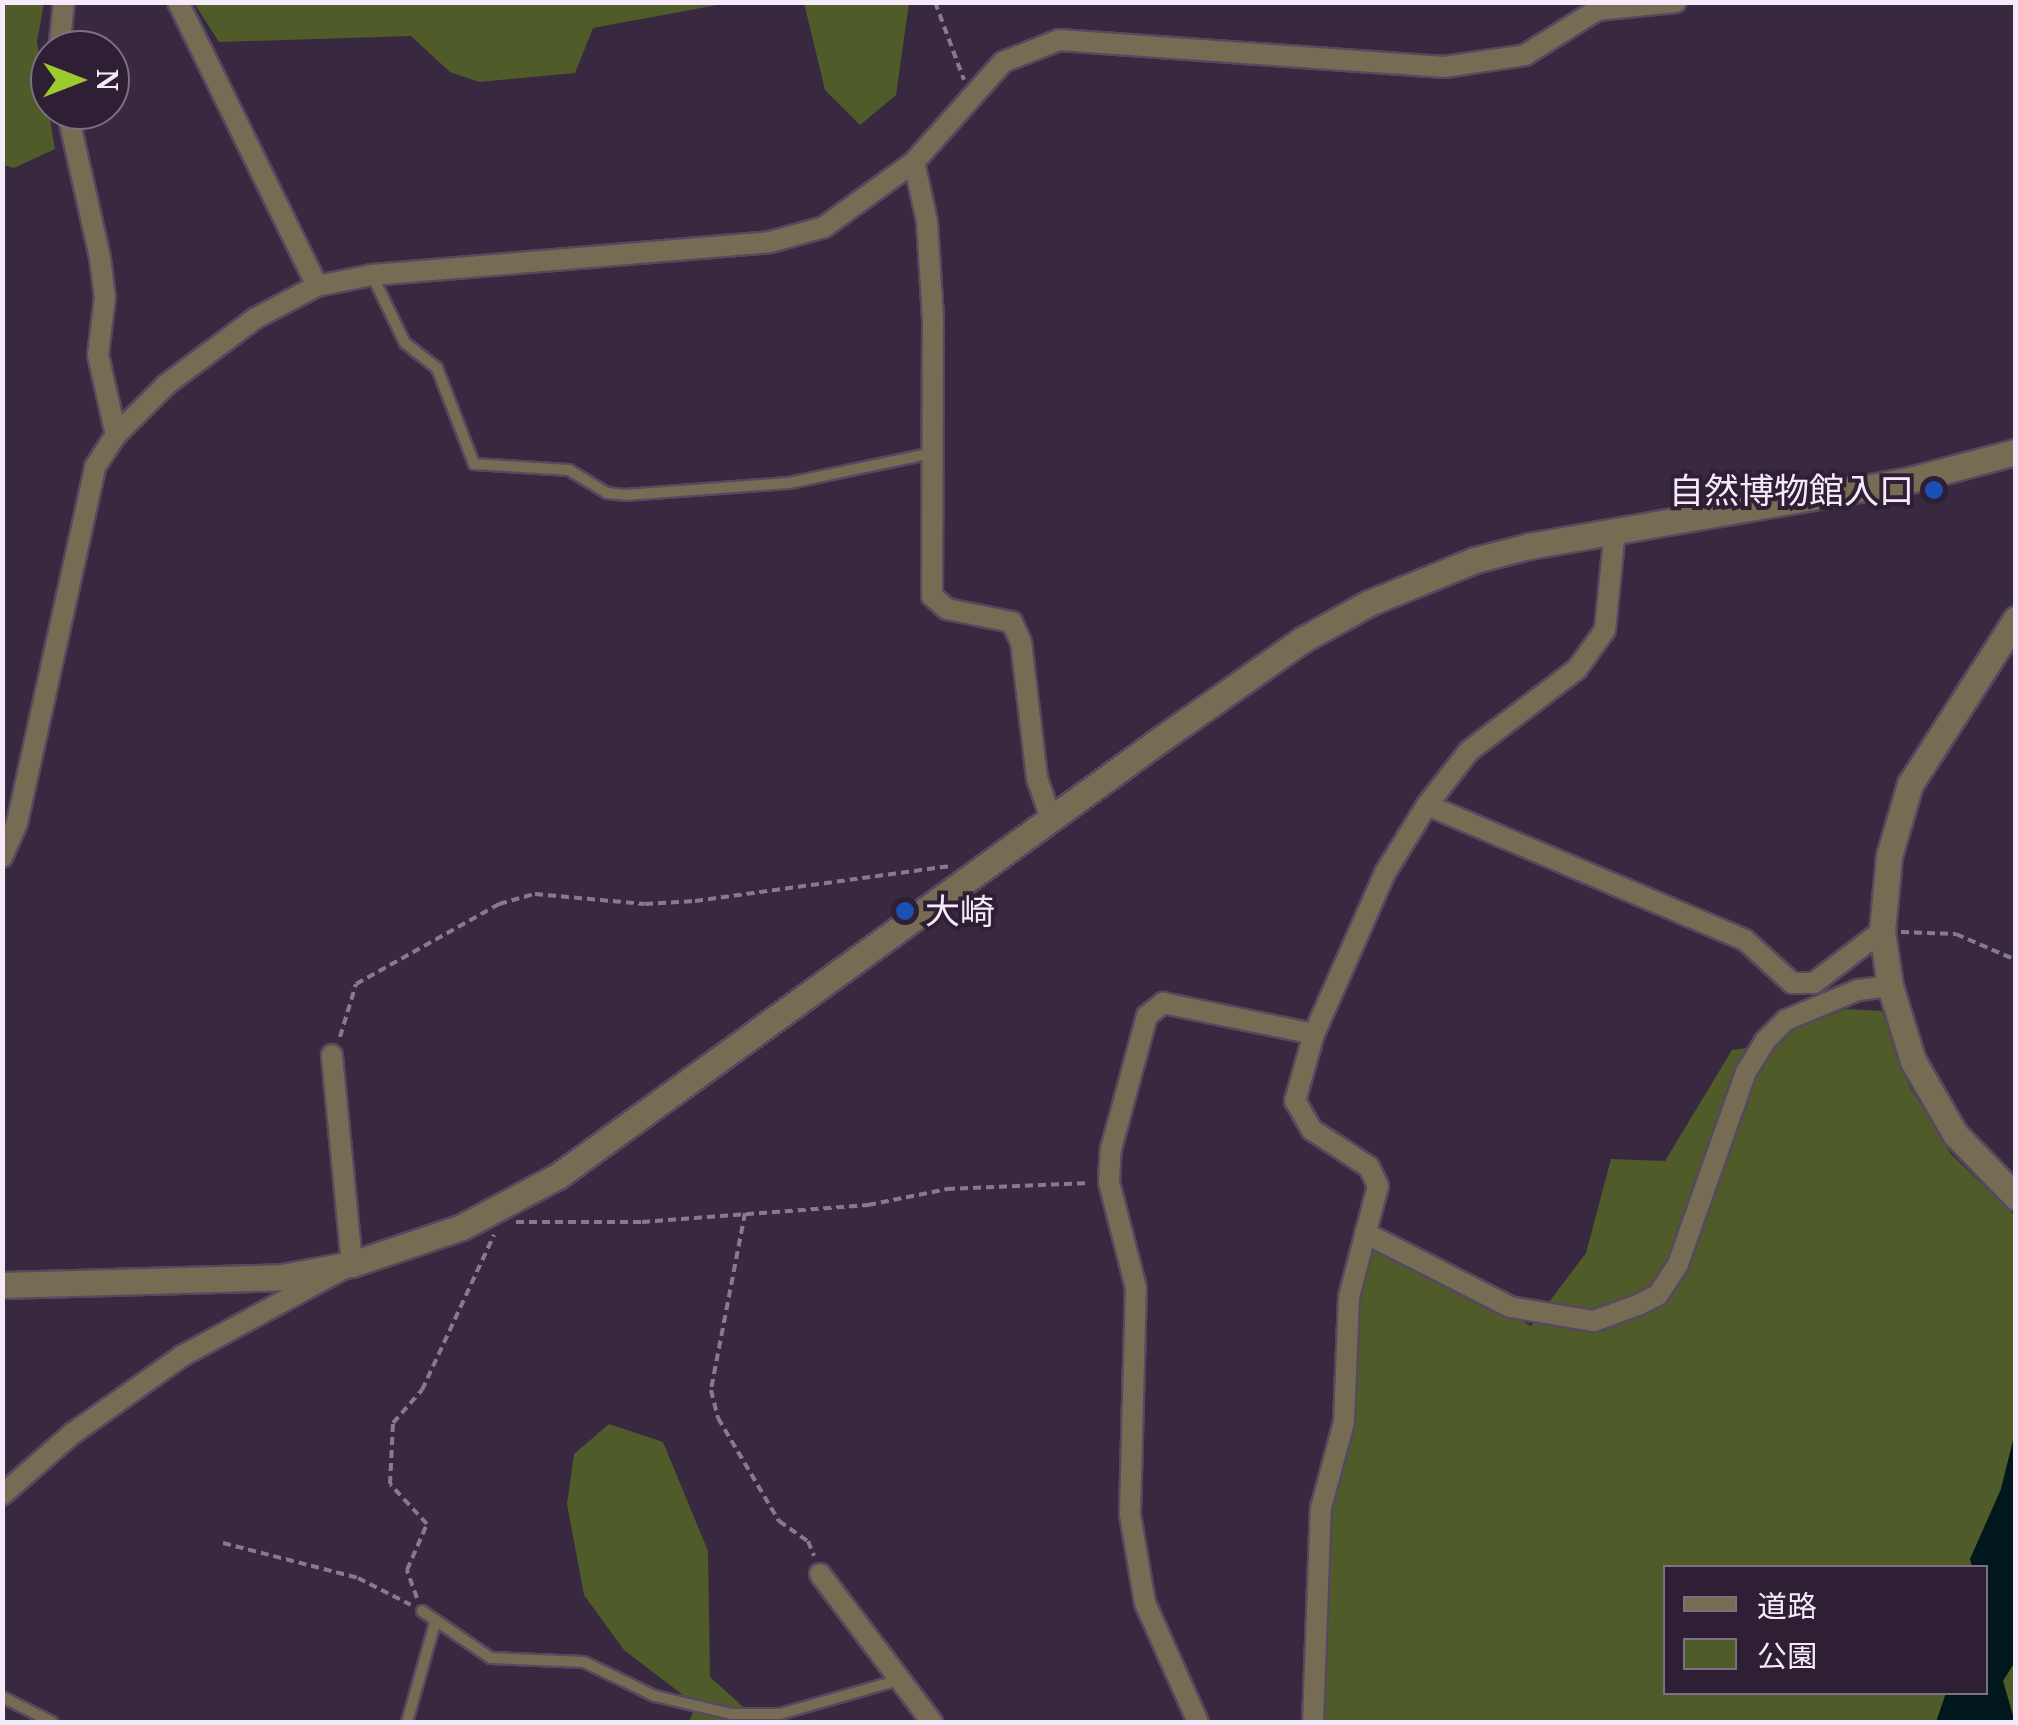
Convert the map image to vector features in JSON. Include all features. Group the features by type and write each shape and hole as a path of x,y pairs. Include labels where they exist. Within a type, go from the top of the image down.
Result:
{"street":[{"path":"61,30 64,2"},
{"path":"178,2 317,286"},
{"path":"2,858 17,824 84,500 116,434 167,384 256,318 317,286 372,275 770,242 824,227 914,162 1004,62 1059,40 1444,68 1525,55 1598,10 1676,2"},
{"path":"71,130 100,258 105,297 98,355 116,434"},
{"path":"914,162 927,221 932,596 947,609 1012,622 1021,642 1037,778 1051,819"},
{"path":"2,1284 228,1282 352,1264 501,1216 1302,640 1369,603 1475,560 1615,529 1906,481 2016,452"},
{"path":"1313,1722 1321,1508 1344,1422 1349,1297 1378,1186 1369,1167 1312,1130 1295,1101 1314,1034 1385,874 1427,805 1469,751 1586,661 1605,630 1615,529"},
{"path":"2016,618 1910,784 1889,856 1882,931 1890,986 1932,1097 1956,1134 2016,1197"},
{"path":"1427,805 1745,940 1792,983 1814,983 1882,931"},
{"path":"1365,1232 1510,1307 1594,1321 1638,1305 1658,1294 1678,1264 1746,1072 1766,1041 1786,1020 1858,990 1890,986"},
{"path":"1198,1722 1145,1603 1130,1514 1136,1288 1109,1182 1122,1096 1147,1016 1163,1004 1314,1034"},
{"path":"332,1056 352,1264"},
{"path":"2,1495 72,1434 182,1356 352,1264"},
{"path":"820,1574 932,1722"}],"lane":[{"path":"372,275 405,343 437,368 474,464 569,470 607,494 625,495 788,484 933,452"},
{"path":"422,1610 435,1623 491,1658 584,1662 656,1696 732,1714 780,1714 900,1680"},
{"path":"407,1722 435,1623"},
{"path":"2,1697 52,1722"}],"path":[{"path":"936,2 968,99"},
{"path":"332,1056 356,984 499,904 534,894 645,904 695,901 945,865 975,874"},
{"path":"1882,931 1956,934 2016,960"},
{"path":"422,1610 408,1570 427,1524 390,1484 393,1423 422,1390 501,1216 745,1213 868,1205 947,1188 1109,1182"},
{"path":"745,1213 711,1390 718,1418 779,1521 808,1541 820,1574"},
{"path":"222,1543 358,1578 422,1610"}],"green space":[{"path":"3,2 44,3 39,30 30,30 30,130 52,130 55,149 14,168 3,165"},
{"path":"194,3 728,3 593,28 575,73 479,82 450,72 411,36 219,42"},
{"path":"804,3 909,3 896,95 860,125 825,90"},
{"path":"1847,1009 1882,1011 1910,1087 1951,1154 2015,1216 2015,1722 1313,1722 1321,1575 1365,1233 1531,1326 1586,1253 1611,1159 1665,1161 1732,1050 1782,1043 1790,1030"},
{"path":"609,1424 663,1442 708,1551 710,1677 760,1722 689,1722 696,1705 624,1650 584,1595 567,1504 574,1454"}],"water":[{"path":"2015,1432 2016,1660 2003,1681 2015,1722 1936,1722 1945,1695 1988,1695 1988,1565 1972,1565 1970,1559 2001,1489"}],"place":[{"name":"自然博物館入口","path":"1934,490"},
{"name":"大崎","path":"905,911"}]}
